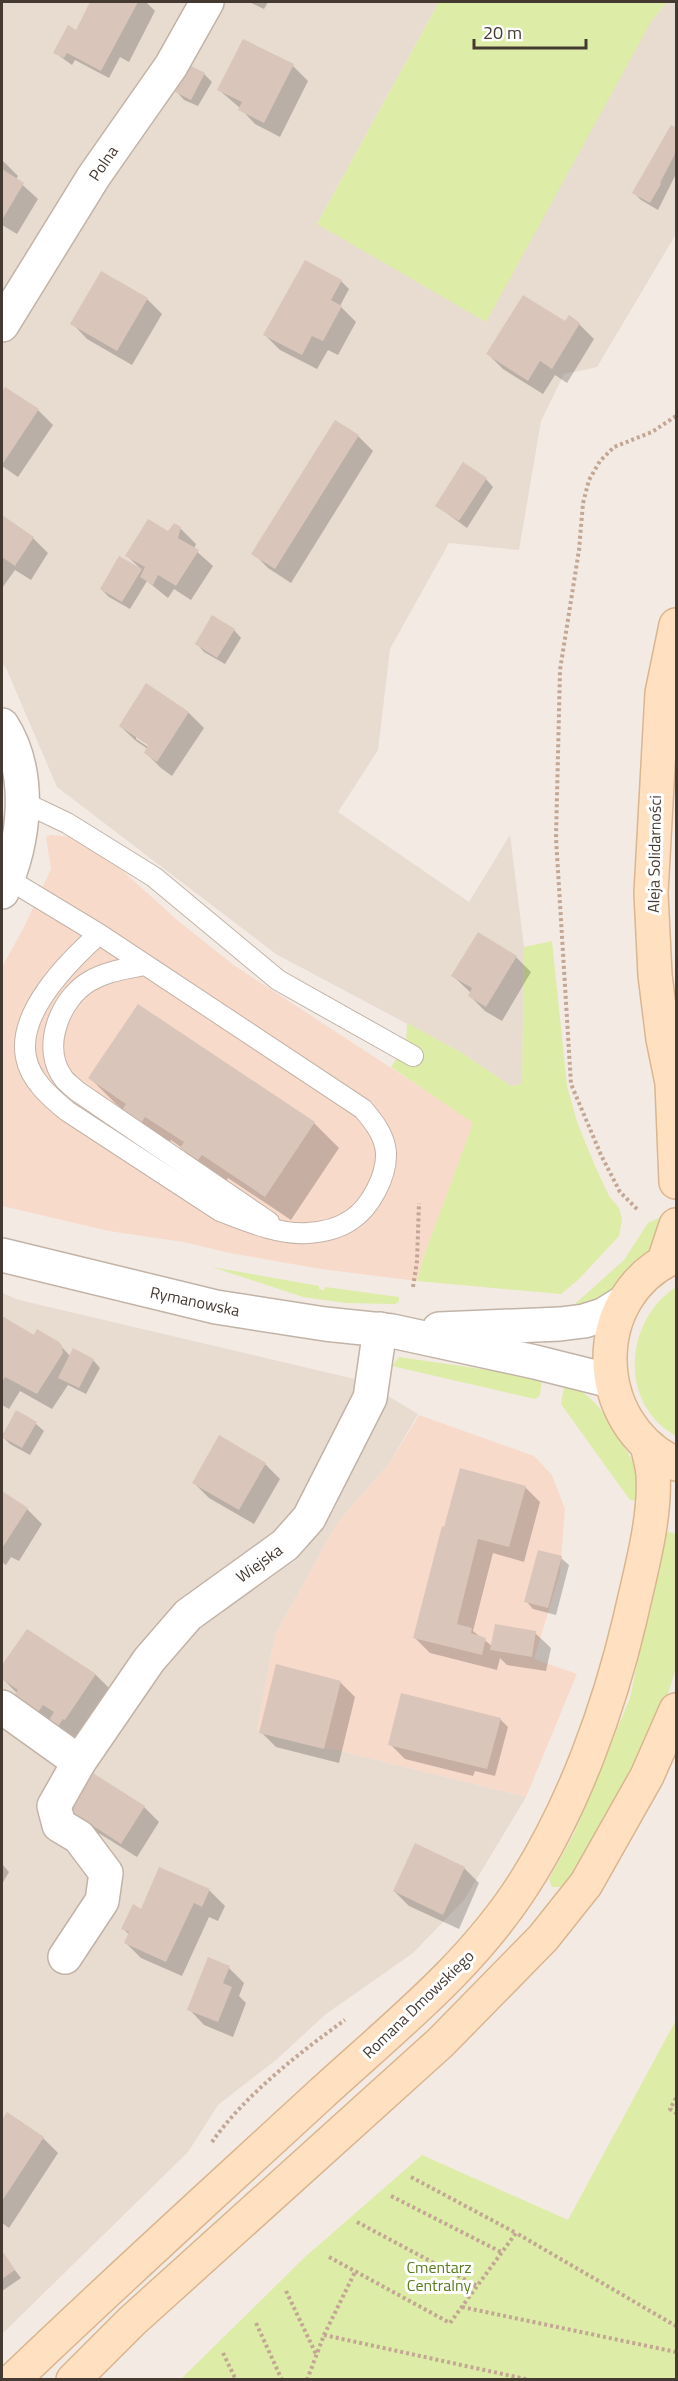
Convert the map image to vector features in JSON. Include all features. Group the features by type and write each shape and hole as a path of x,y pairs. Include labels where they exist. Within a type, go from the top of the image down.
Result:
{"main road":[{"name":"Aleja Solidarności","path":"676,625 662,693 651,893 655,975 663,1039 674,1088 676,1182"},
{"path":"676,1225 670,1258 642,1279 624,1302 613,1327 609,1354 611,1381 624,1416 647,1445 676,1464"},
{"name":"Romana Dmowskiego","path":"13,2379 407,2018 468,1958 525,1882 569,1798 603,1712 624,1644 641,1572 652,1504 652,1471 647,1445"},
{"path":"74,2379 132,2321 440,2043 543,1938 586,1884 647,1776 676,1710"}],"street":[{"name":"Polna","path":"2,325 94,176 171,66 207,2"},
{"path":"2,725 19,766 23,802 18,840 4,886"},
{"name":"Rymanowska","path":"2,1255 216,1307 293,1320 386,1330 611,1381"},
{"name":"Rymanowska","path":"386,1330 560,1324 584,1321 603,1315 624,1302"},
{"name":"Wiejska","path":"65,1957 102,1901 106,1873 78,1837 59,1825 54,1806 79,1762 149,1660 188,1615 285,1545 309,1518 370,1398 386,1330"},
{"path":"2,1707 79,1762"}],"lane":[{"path":"23,802 67,823 154,877 278,980 413,1056"},
{"path":"4,886 99,934 363,1109 378,1128 386,1152 383,1174 372,1198 352,1220 330,1230 305,1234 245,1221 220,1210 67,1111 47,1095 33,1076 26,1057 26,1036 37,1008 57,975 99,934"},
{"path":"144,964 106,973 88,982 69,999 58,1020 53,1041 56,1062 63,1078 77,1091 282,1230"}],"path":[{"path":"637,1209 620,1192 601,1155 571,1084 556,838 560,670 579,550 583,503 589,480 600,461 614,447 652,432 676,416"},
{"path":"413,1287 417,1261 420,1203"},
{"path":"210,2145 227,2120 303,2051 352,2016"},
{"path":"676,2098 670,2109 676,2113"},
{"path":"411,2177 516,2233 676,2326"},
{"path":"391,2196 501,2252"},
{"path":"357,2223 477,2286"},
{"path":"329,2257 450,2323 516,2233"},
{"path":"307,2379 324,2335 355,2272"},
{"path":"286,2291 316,2354"},
{"path":"462,2307 676,2352"},
{"path":"256,2323 282,2379"},
{"path":"324,2335 530,2379"},
{"path":"223,2353 236,2379"}],"shaded area":[{"path":"2,2 439,2 317,224 652,20 667,2 676,2 676,234 597,367 564,374 541,421 519,550 449,543 390,649 378,750 338,812 469,902 510,835 524,947 522,1084 511,1086 462,1053 276,954 57,787 2,663"},
{"path":"51,835 73,837 113,862 177,920 235,966 474,1122 424,1256 417,1281 321,1269 230,1253 183,1242 109,1231 2,1206 2,967 51,869 46,837"},
{"path":"2,1293 19,1300 363,1381 418,1414 389,1464 338,1522 275,1635 257,1730 526,1797 464,1900 413,1953 326,2014 277,2059 218,2105 188,2152 2,2334"},
{"path":"419,1415 534,1456 552,1475 565,1509 560,1573 534,1659 577,1674 526,1797 257,1730 275,1635 338,1522 389,1464"}],"green space":[{"path":"439,2 667,2 652,20 486,322 317,224"},
{"path":"552,941 567,1086 577,1122 595,1166 609,1196 619,1208 622,1219 619,1236 579,1279 561,1294 417,1281 473,1123 391,1067 406,1045 407,1023 462,1053 511,1086 522,1084 524,947"},
{"path":"663,1216 654,1249 603,1300 575,1309 575,1304 624,1260 648,1223"},
{"path":"212,1267 319,1286 319,1289 324,1290 325,1287 399,1297 399,1301 396,1304 346,1303 303,1297"},
{"path":"676,1287 676,1436 657,1422 644,1404 637,1384 635,1362 638,1341 646,1320 659,1302"},
{"path":"399,1357 542,1378 540,1395 535,1399 392,1366"},
{"path":"565,1382 592,1400 611,1424 634,1465 637,1501 630,1500 561,1404"},
{"path":"665,1531 676,1534 676,1668 667,1697 634,1773 618,1793 598,1834 566,1884 561,1887 552,1887 549,1879 574,1834 630,1698"},
{"name":"Cmentarz Centralny","path":"676,2020 676,2379 181,2379 305,2257 422,2155 568,2220"}],"building":[{"path":"90,2 138,2 101,71 67,53 64,58 53,53 68,25 76,30"},
{"path":"243,39 294,64 264,123 238,110 242,102 217,90"},
{"path":"189,65 205,73 191,100 175,92"},
{"path":"671,125 676,128 676,152 650,203 632,193"},
{"path":"2,169 24,183 2,220"},
{"path":"305,260 342,280 331,300 342,306 323,341 312,336 302,355 263,335"},
{"path":"101,271 148,298 117,351 70,324"},
{"path":"523,295 565,321 569,315 580,323 552,369 540,361 528,381 486,354"},
{"path":"5,387 39,409 2,465 2,392"},
{"path":"335,420 359,435 275,569 251,554"},
{"path":"463,462 487,478 459,521 435,506"},
{"path":"2,515 34,537 15,566 2,557"},
{"path":"148,519 168,531 174,523 181,527 178,538 199,550 176,586 158,575 153,585 140,577 145,567 125,556"},
{"path":"119,556 142,569 122,602 100,589"},
{"path":"212,615 235,629 217,658 195,644"},
{"path":"146,683 189,712 157,762 144,753 148,745 119,726"},
{"path":"478,932 517,956 486,1007 468,996 472,988 451,976"},
{"path":"138,1004 315,1122 265,1197 202,1155 198,1160 180,1148 184,1142 145,1117 141,1123 122,1110 126,1104 88,1078"},
{"path":"2,1316 34,1335 37,1329 62,1346 63,1353 37,1394 5,1377 2,1382"},
{"path":"73,1348 94,1359 79,1388 58,1378"},
{"path":"16,1410 37,1422 22,1448 2,1437"},
{"path":"219,1435 266,1463 239,1510 192,1483"},
{"path":"460,1468 526,1486 509,1547 478,1539 457,1624 472,1628 471,1633 486,1638 482,1655 413,1638 442,1526 444,1527"},
{"path":"2,1491 28,1508 3,1547 2,1546"},
{"path":"538,1550 562,1556 548,1608 524,1602"},
{"path":"495,1624 536,1631 532,1657 490,1650"},
{"path":"27,1629 96,1674 65,1720 63,1719 57,1728 48,1722 54,1712 43,1705 36,1715 12,1698 18,1690 2,1679 2,1665"},
{"path":"276,1664 341,1681 324,1749 259,1733"},
{"path":"401,1693 501,1718 487,1769 388,1745"},
{"path":"88,1770 145,1806 121,1844 64,1807"},
{"path":"415,1843 465,1867 443,1915 393,1891"},
{"path":"159,1867 210,1889 202,1907 194,1903 166,1962 124,1943 129,1932 121,1929 133,1904 141,1909"},
{"path":"208,1957 230,1966 223,1983 232,1987 218,2022 187,2010"},
{"path":"7,2112 44,2137 2,2201 2,2120"},
{"path":"4,2253 15,2270 2,2279 2,2254"}]}
